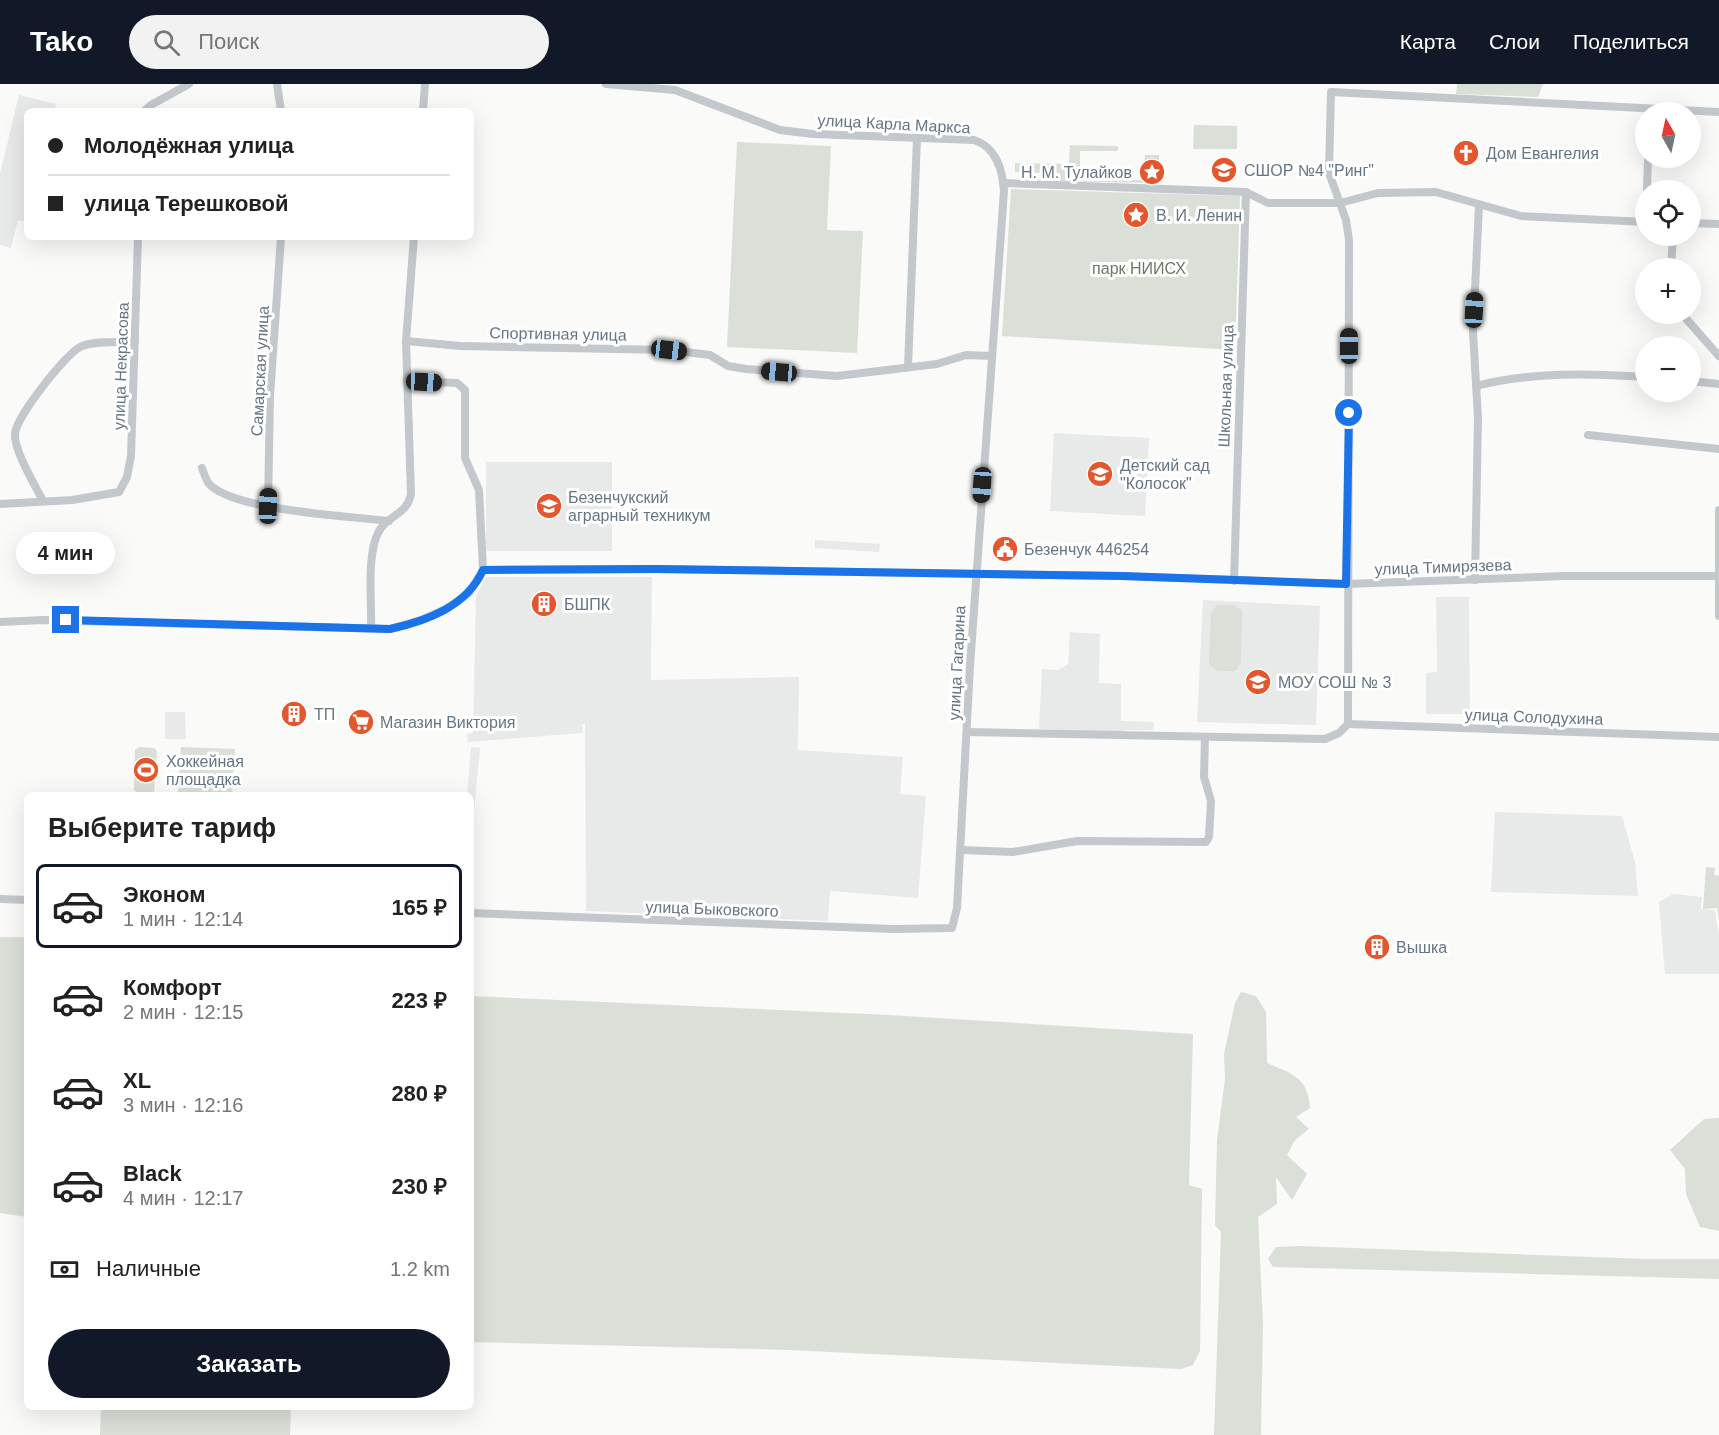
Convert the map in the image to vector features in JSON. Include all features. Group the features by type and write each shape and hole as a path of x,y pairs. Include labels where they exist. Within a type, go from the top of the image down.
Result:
{"street":[{"path":"148,108 189,84"},
{"path":"277,84 281,108"},
{"path":"423,108 425,84"},
{"name":"улица Карла Маркса","path":"606,84 675,90 780,130 813,134 980,142 997,160 1003,183"},
{"path":"967,732 1325,739 1339,733 1348,724 1346,584 1349,240 1340,203 1334,192 1329,173 1331,92 1635,109"},
{"path":"1701,111 1719,112"},
{"path":"908,367 917,138"},
{"path":"1003,183 1246,192 1268,203 1340,203 1378,193 1425,191 1448,194 1479,205 1527,216 1635,221"},
{"name":"улица Гагарина","path":"952,928 957,908 961,850 976,574 1003,183"},
{"name":"Школьная улица","path":"1234,581 1246,192"},
{"path":"1475,580 1478,498 1473,332 1479,205"},
{"path":"1701,223 1719,224"},
{"name":"улица Некрасова","path":"43,501 119,492 127,477 131,456 138,240"},
{"name":"Самарская улица","path":"268,506 270,396 281,240"},
{"path":"371,628 374,548 380,530 403,512 411,494 406,341 414,240"},
{"path":"1691,324 1719,356"},
{"path":"0,504 43,501 16,445 16,424 26,408 82,346 135,341"},
{"name":"Спортивная улица","path":"406,341 460,346 669,350 710,355 728,366 746,369 837,376 937,364 966,355 992,356"},
{"path":"1476,386 1496,381 1546,375 1635,377"},
{"path":"0,622 43,620 371,628 406,625 446,609 469,593 483,570 479,490 465,458 465,390 457,383 407,381"},
{"path":"1701,382 1719,384"},
{"path":"1588,435 1719,449"},
{"path":"202,468 208,484 231,497 268,506 389,521"},
{"path":"1719,510 1719,616"},
{"name":"улица Тимирязева","path":"483,570 656,569 976,574 1346,584 1564,576 1718,577"},
{"name":"улица Солодухина","path":"1348,724 1719,737"},
{"path":"961,850 1013,852 1077,841 1206,842 1209,837 1211,801 1204,777 1205,737"},
{"path":"0,899 24,900"},
{"name":"улица Быковского","path":"474,913 892,929 952,928"}],"shaded area":[{"path":"19,95 56,104 55,108 24,108 24,221 18,220 11,248 0,245 0,174"},
{"name":"Детский сад \"Колосок\"","path":"1054,433 1149,438 1145,516 1050,511"},
{"name":"Безенчукский аграрный техникум","path":"486,462 612,462 612,551 486,551"},
{"path":"815,540 880,544 879,552 815,548"},
{"path":"486,577 652,577 651,680 799,677 798,750 903,757 900,794 926,796 918,898 830,891 828,921 586,911 585,724 582,724 583,733 468,742 467,734 473,733 476,596"},
{"path":"1436,597 1469,597 1470,714 1426,714 1426,673 1437,672"},
{"name":"МОУ СОШ № 3","path":"1203,600 1320,606 1316,725 1197,722"},
{"path":"1070,632 1100,634 1099,683 1121,684 1121,721 1154,722 1153,730 1125,730 1125,733 1039,729 1042,669 1058,670 1068,664"},
{"path":"165,712 185,712 186,739 165,739"},
{"path":"471,747 480,748 474,812 474,792 467,792"},
{"path":"1495,812 1622,816 1635,862 1638,896 1491,892"},
{"path":"1673,894 1702,897 1701,909 1715,910 1719,937 1719,974 1665,974 1659,902"}],"green space":[{"path":"1457,84 1543,84 1538,97 1456,94"},
{"path":"1194,125 1237,126 1237,149 1193,149"},
{"path":"737,142 831,146 827,230 863,231 857,353 727,347"},
{"path":"1070,145 1118,146 1118,151 1080,151 1080,179 1144,180 1145,155 1159,155 1159,183 1155,183 1154,170 1150,170 1150,183 1051,181 1042,173 1015,172 1015,163 1069,164"},
{"name":"парк НИИСХ","path":"1011,189 1240,196 1235,350 1002,336"},
{"path":"1217,605 1233,605 1242,610 1241,663 1235,671 1218,671 1209,665 1211,613"},
{"name":"Хоккейная площадка","path":"139,747 154,748 157,751 154,792 134,790 135,750"},
{"path":"181,747 235,749 232,792 178,792"},
{"path":"1706,867 1715,868 1714,875 1719,876 1719,920 1717,908 1703,909"},
{"path":"0,937 24,937 24,1217 0,1213"},
{"path":"1241,992 1256,996 1266,1012 1267,1063 1297,1078 1306,1089 1310,1108 1296,1117 1309,1129 1295,1140 1287,1155 1307,1174 1292,1200 1276,1177 1277,1204 1258,1217 1263,1322 1261,1435 1214,1435 1221,1232 1215,1225 1217,1140 1225,1079 1224,1054 1235,1003"},
{"path":"474,996 889,1015 1193,1034 1189,1185 1202,1189 1200,1351 1193,1365 1181,1369 789,1350 474,1342"},
{"path":"1719,1118 1719,1231 1700,1227 1686,1194 1685,1169 1670,1150 1704,1119"},
{"path":"1276,1247 1646,1259 1719,1259 1719,1279 1273,1267 1268,1259"},
{"path":"101,1410 291,1410 290,1435 100,1435"}],"place":[{"name":"Дом Евангелия","path":"1466,153"},
{"name":"СШОР №4 \"Ринг\"","path":"1224,170"},
{"name":"Н. М. Тулайков","path":"1152,172"},
{"name":"В. И. Ленин","path":"1136,215"},
{"name":"Детский сад \"Колосок\"","path":"1100,474"},
{"name":"Безенчукский аграрный техникум","path":"549,506"},
{"name":"Безенчук 446254","path":"1005,549"},
{"name":"БШПК","path":"544,604"},
{"name":"МОУ СОШ № 3","path":"1258,682"},
{"name":"ТП","path":"294,714"},
{"name":"Магазин Виктория","path":"361,722"},
{"name":"Хоккейная площадка","path":"146,770"},
{"name":"Вышка","path":"1377,947"}],"route":[{"path":"66,620 390,629 424,619 446,609 469,593 483,570 656,569 1122,576 1238,582 1346,584 1349,413"}]}
